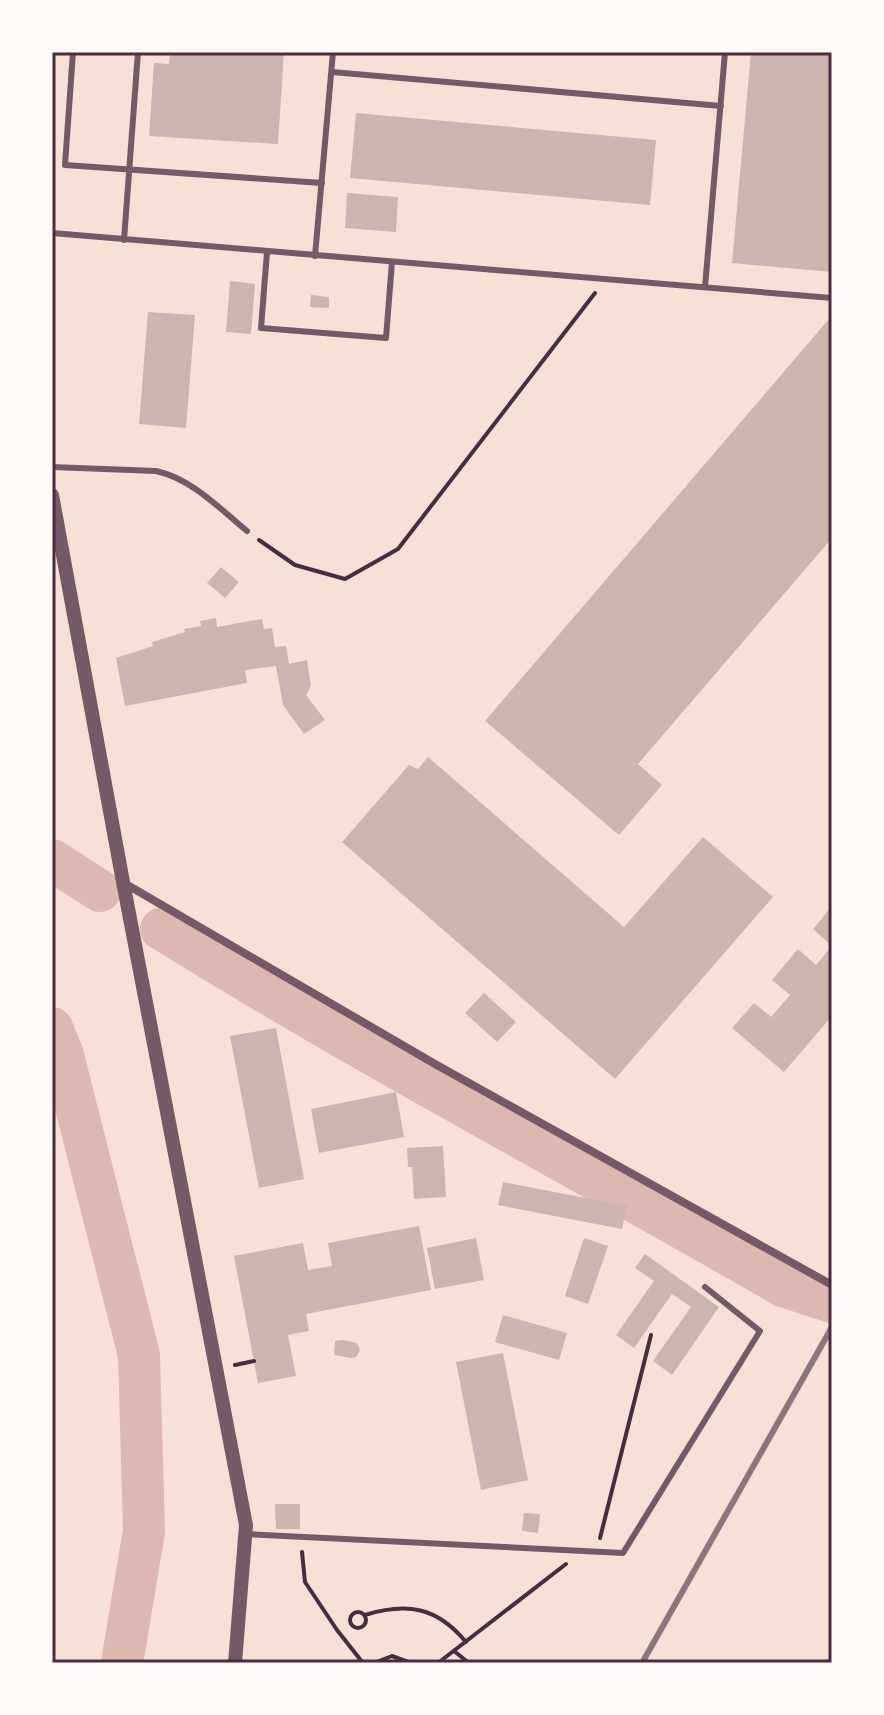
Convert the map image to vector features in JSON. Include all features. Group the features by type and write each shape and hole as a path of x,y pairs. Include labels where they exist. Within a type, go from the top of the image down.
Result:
{"street":[{"path":"52,495 246,1534 235,1663"},
{"path":"123,882 435,1064 832,1285"}],"lane":[{"path":"73,52 65,165 322,183"},
{"path":"124,240 138,52"},
{"path":"315,256 333,52"},
{"path":"705,287 725,52"},
{"path":"332,72 721,106"},
{"path":"52,233 832,298"},
{"path":"267,252 261,328 386,338 392,262"},
{"path":"52,467 169,474 182,479 247,531"},
{"path":"246,1534 623,1553 760,1331 705,1287"}],"path":[{"path":"247,531 295,565 345,579 398,549 606,279"},
{"path":"597,1552 651,1335"},
{"path":"302,1537 305,1582 363,1663"},
{"path":"438,1663 583,1552"},
{"path":"365,1615 362,1627 352,1625 350,1620 354,1613 365,1615 395,1607 425,1611 456,1629 466,1642"},
{"path":"340,1634 352,1625"},
{"path":"454,1651 469,1663"},
{"path":"374,1663 392,1656 411,1663"}],"building":[{"path":"170,52 284,52 278,144 149,136 154,63 169,64"},
{"path":"751,52 832,52 832,272 732,263"},
{"path":"356,113 656,140 650,205 350,178"},
{"path":"347,193 398,197 396,232 345,228"},
{"path":"230,281 255,284 251,334 226,332"},
{"path":"311,295 329,297 329,308 310,307"},
{"path":"148,312 195,315 186,428 139,424"},
{"path":"829,319 832,321 832,538 638,764 662,785 619,835 485,721"},
{"path":"221,567 239,582 225,598 207,583"},
{"path":"216,618 217,627 262,619 264,629 272,628 275,647 286,646 289,664 307,660 311,686 306,695 325,720 304,734 283,705 276,666 245,670 247,683 125,706 116,658 153,646 152,642 185,632 184,629 201,626 200,621"},
{"path":"428,757 624,927 703,837 773,897 615,1079 342,842 409,765 418,769"},
{"path":"832,906 832,946 813,929"},
{"path":"832,946 832,1016 784,1072 732,1028 754,1003 771,1017 790,995 772,980 798,949 816,965"},
{"path":"484,993 516,1022 497,1042 465,1013"},
{"path":"276,1028 304,1179 259,1188 230,1036"},
{"path":"396,1092 404,1137 319,1153 311,1109"},
{"path":"443,1146 446,1197 414,1199 407,1148"},
{"path":"503,1182 627,1206 622,1229 498,1205"},
{"path":"419,1226 431,1290 306,1314 309,1331 288,1335 296,1376 258,1383 234,1256 303,1243 308,1270 332,1266 328,1243"},
{"path":"476,1238 484,1280 435,1289 427,1248"},
{"path":"584,1238 608,1246 588,1304 565,1296"},
{"path":"645,1254 719,1307 672,1375 653,1361 691,1307 672,1294 634,1348 616,1335 654,1281 635,1268"},
{"path":"503,1315 567,1333 559,1360 495,1342"},
{"path":"335,1341 357,1343 360,1350 356,1357 334,1355"},
{"path":"503,1353 528,1480 481,1490 456,1362"},
{"path":"275,1504 300,1504 300,1529 276,1529"},
{"path":"524,1513 540,1514 538,1533 522,1531"}],"waterway":[{"path":"52,860 100,891"},
{"path":"161,929 392,1066 783,1286 832,1302"},
{"path":"52,1028 62,1052 139,1355 144,1531 122,1663"}],"railway":[{"path":"642,1663 832,1327"}]}
